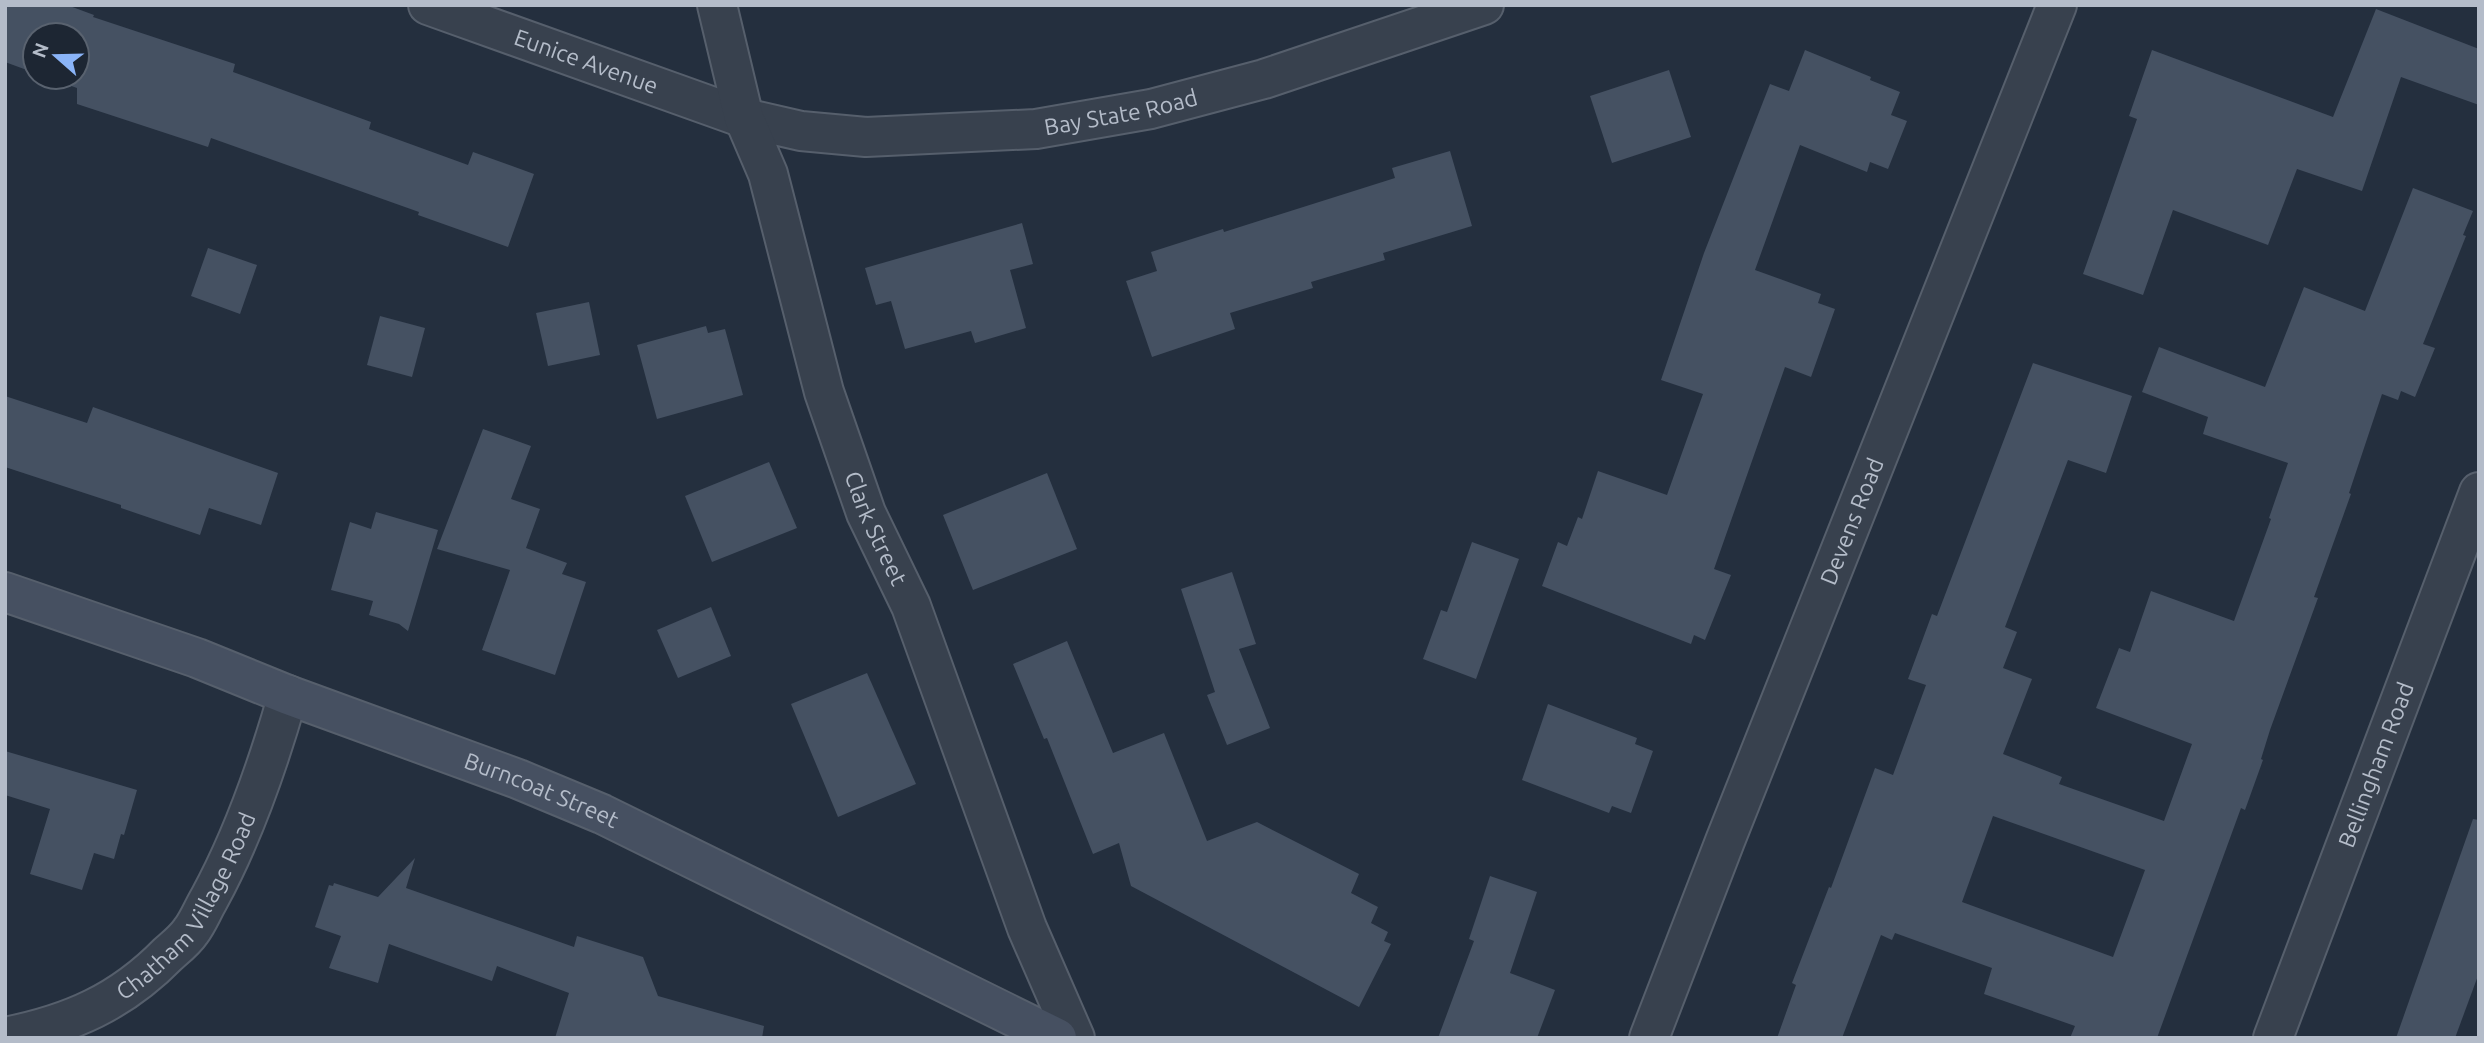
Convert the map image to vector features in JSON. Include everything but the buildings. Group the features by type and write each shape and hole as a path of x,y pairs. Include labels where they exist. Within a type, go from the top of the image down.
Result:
{"main road":[{"name":"Burncoat Street","path":"5,593 197,658 288,695 518,779 602,814 1057,1038"}],"street":[{"name":"Eunice Avenue","path":"428,5 744,118"},
{"name":"Clark Street","path":"717,5 744,118 768,174 824,392 866,513 911,606 1027,928 1075,1038"},
{"name":"Bay State Road","path":"744,118 801,131 866,137 1036,129 1151,109 1251,82 1484,5"},
{"name":"Devens Road","path":"1649,1038 2057,5"},
{"name":"Bellingham Road","path":"2273,1038 2479,492"},
{"name":"Chatham Village Road","path":"5,1037 46,1029 103,1005 145,978 191,931 223,873 249,810 274,745 288,695"}]}
